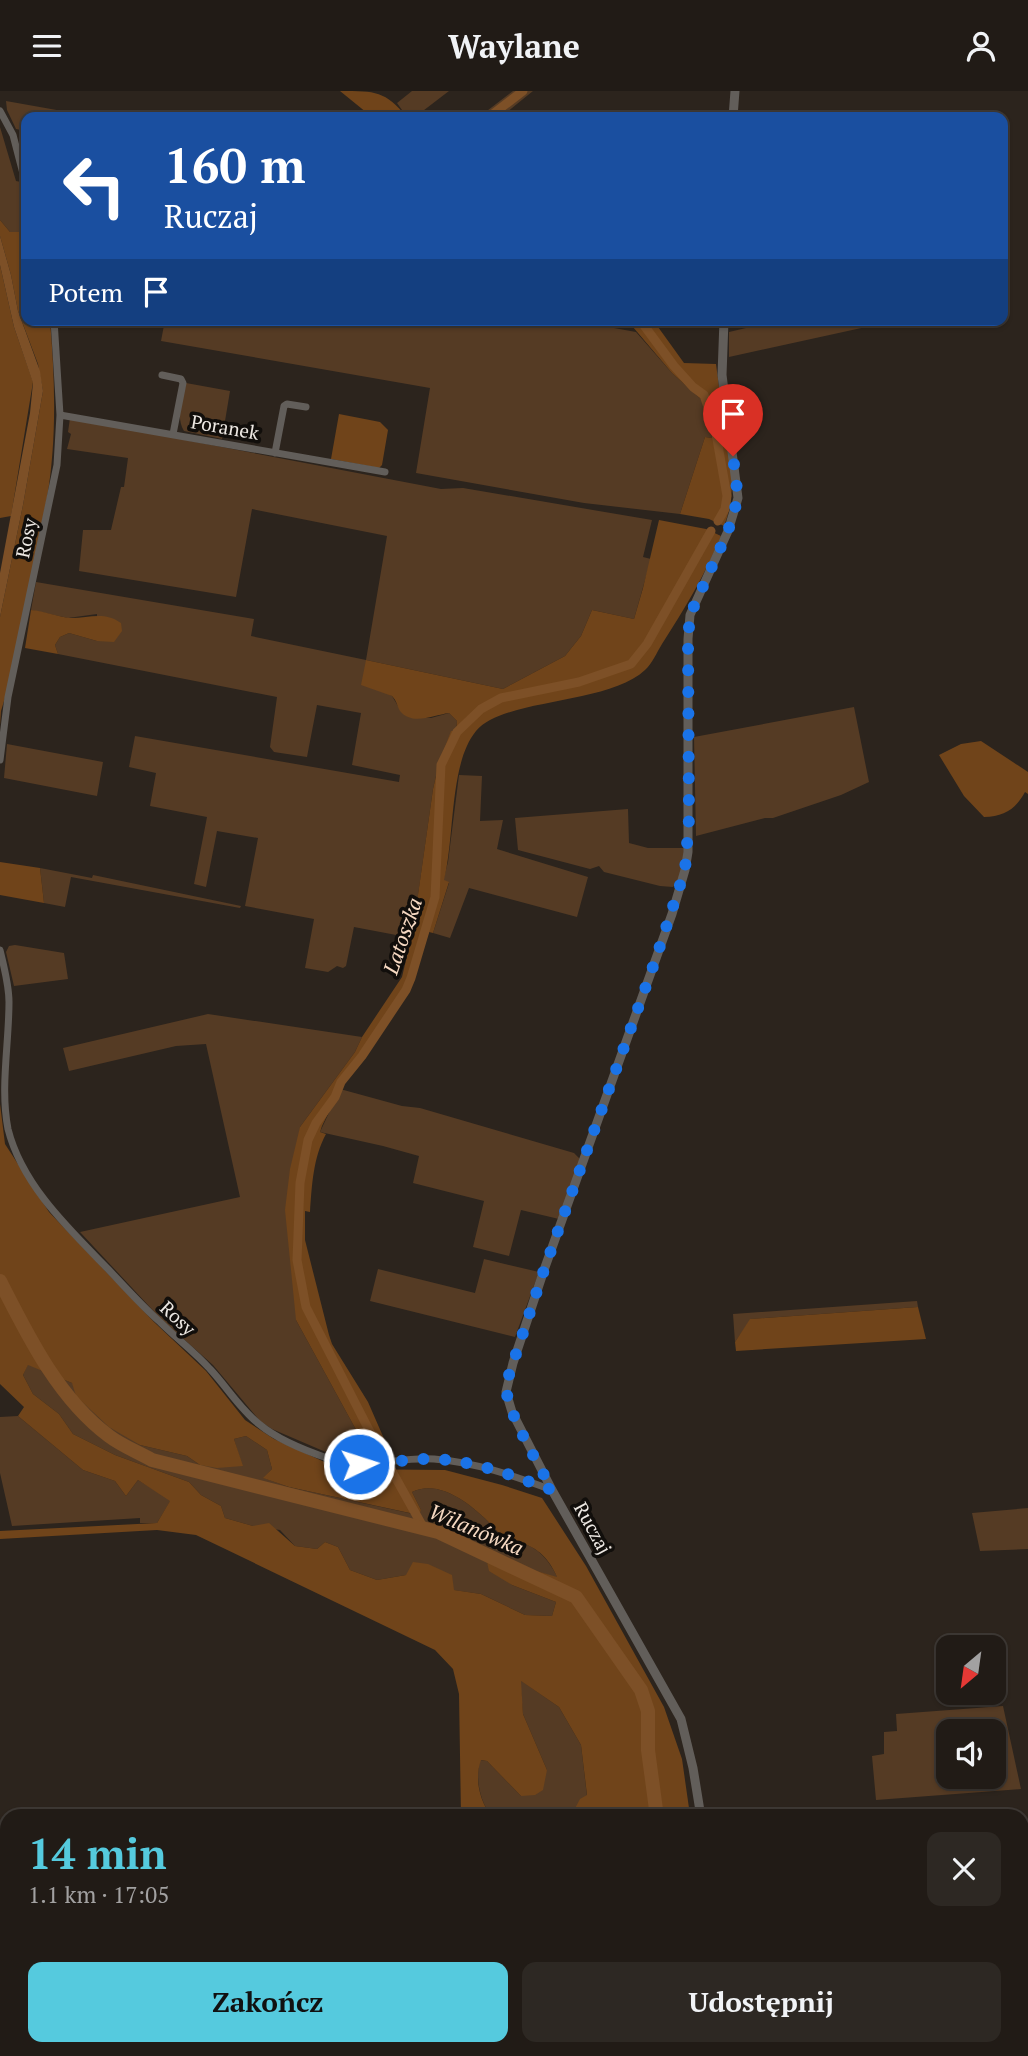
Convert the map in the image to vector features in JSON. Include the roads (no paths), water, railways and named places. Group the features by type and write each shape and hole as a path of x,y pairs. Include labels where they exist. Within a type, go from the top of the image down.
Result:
{"highway":[{"path":"606,2056 719,2056"}],"street":[{"path":"733,112 735,91"},
{"path":"0,111 13,135 21,166"},
{"name":"Rosy","path":"0,760 8,697 57,465 60,415 54,326"},
{"name":"Ruczaj","path":"700,1809 681,1720 552,1490 512,1412 506,1384 685,870 689,833 690,615 728,531 738,498 723,388 724,326"},
{"path":"162,375 181,379 183,383 173,434"},
{"path":"275,453 284,406 306,407"},
{"name":"Poranek","path":"60,415 385,473"},
{"name":"Rosy","path":"0,950 10,1000 5,1067 7,1126 15,1150 50,1207 157,1320 209,1368 257,1423 270,1433 330,1459 374,1465 404,1459 454,1461 552,1490"},
{"path":"0,1017 9,1016"}],"waterway":[{"name":"Latoszka","path":"496,112 523,91"},
{"name":"Latoszka","path":"644,326 674,366 704,395 715,428 727,496 725,509 718,521"},
{"name":"Latoszka","path":"423,1527 369,1430 306,1307 297,1260 300,1183 308,1140 316,1123 335,1097 341,1082 362,1056 406,990 411,978 435,897 441,765 457,732 481,709 501,698 579,682 631,664 647,644 711,531"},
{"name":"Wilanówka","path":"0,1281 33,1344 59,1385 91,1421 125,1446 152,1460 438,1532 576,1597 641,1690 648,1711 648,1750 656,1809"}]}
